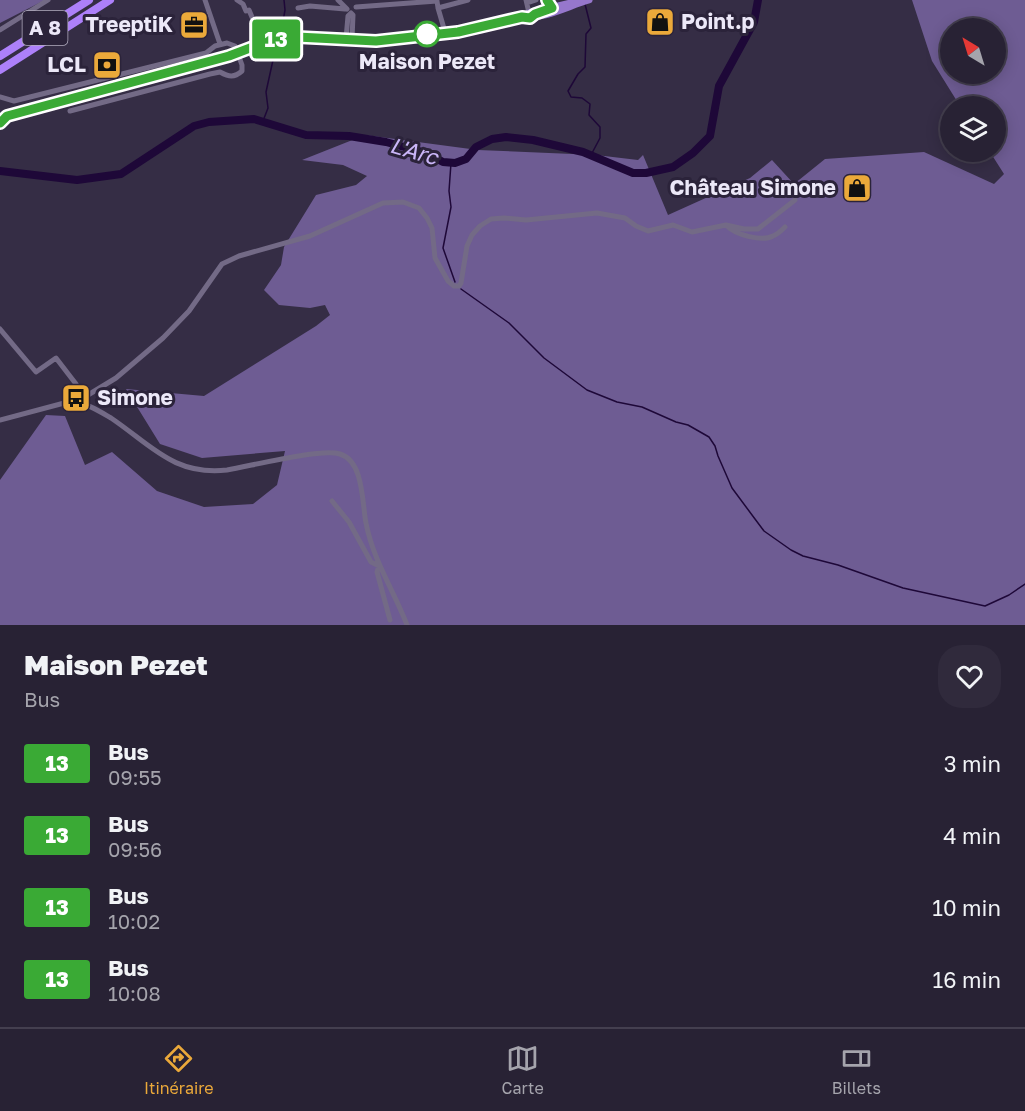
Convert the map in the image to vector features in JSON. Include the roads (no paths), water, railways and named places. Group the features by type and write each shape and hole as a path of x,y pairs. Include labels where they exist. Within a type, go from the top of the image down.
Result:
{"highway":[{"name":"A 8","path":"0,56 89,0"},
{"name":"A 8","path":"0,70 110,0"}],"main road":[{"path":"531,16 549,3 585,1"},
{"path":"0,123 4,116 237,53 278,38 376,41 482,27 585,1"}],"street":[{"path":"0,30 48,0"},
{"path":"213,0 205,1 220,44"},
{"path":"237,0 243,4 246,12 249,10 254,22"},
{"path":"338,0 351,10 353,15 349,39"},
{"path":"351,10 361,0"},
{"path":"298,8 310,6 351,10 468,0"},
{"path":"531,16 527,2 536,0"},
{"path":"438,2 445,32"},
{"path":"0,97 14,101 57,91 206,53 220,44 233,44 242,65 242,71 234,76 227,76 220,72 70,111"},
{"path":"0,420 83,398 116,378 163,338 189,311 222,264 239,256 310,236 383,203 403,202 419,208 432,228 435,258 448,281 454,286 459,286 464,255 472,235 491,219 526,220 597,213 625,218 648,231 673,225 692,232 726,225 758,229 795,200"},
{"path":"726,225 732,231 748,237 771,238 785,227"},
{"path":"0,329 36,372 56,358 76,384 83,398"},
{"path":"67,402 85,404 100,412 172,462 192,470 214,472 322,453 348,457 357,471 368,536 379,566 407,625"},
{"path":"332,501 349,522 371,562 379,566"},
{"path":"379,566 377,572 390,620"}],"waterway":[{"path":"281,33 285,10 284,0"},
{"name":"L'Arc","path":"0,171 77,180 121,174 194,126 209,122 254,119 306,135 349,136 386,142 426,153 443,162 455,163 466,159 476,147 492,139 506,137 533,140 583,152 633,173 646,173 673,167 693,153 710,136 719,86 754,22 758,0"},
{"path":"585,4 591,28 586,34 585,67 568,91 571,97 582,98 590,104 589,115 600,127 600,138 591,155"},
{"path":"263,121 268,108 266,92 275,51"},
{"path":"451,163 449,191 451,207 443,248 455,282"},
{"path":"461,289 509,323 544,358 587,390 617,402 642,407 688,425 709,437 732,488 764,531 791,550 803,556 838,565 903,588 985,606 1009,595 1025,584"}],"place":[{"name":"Point.p","path":"660,22"},
{"name":"TreeptiK","path":"194,25"},
{"name":"Maison Pezet","path":"427,34"},
{"name":"LCL","path":"107,65"},
{"name":"Château Simone","path":"857,188"},
{"name":"Simone","path":"76,398"}]}
